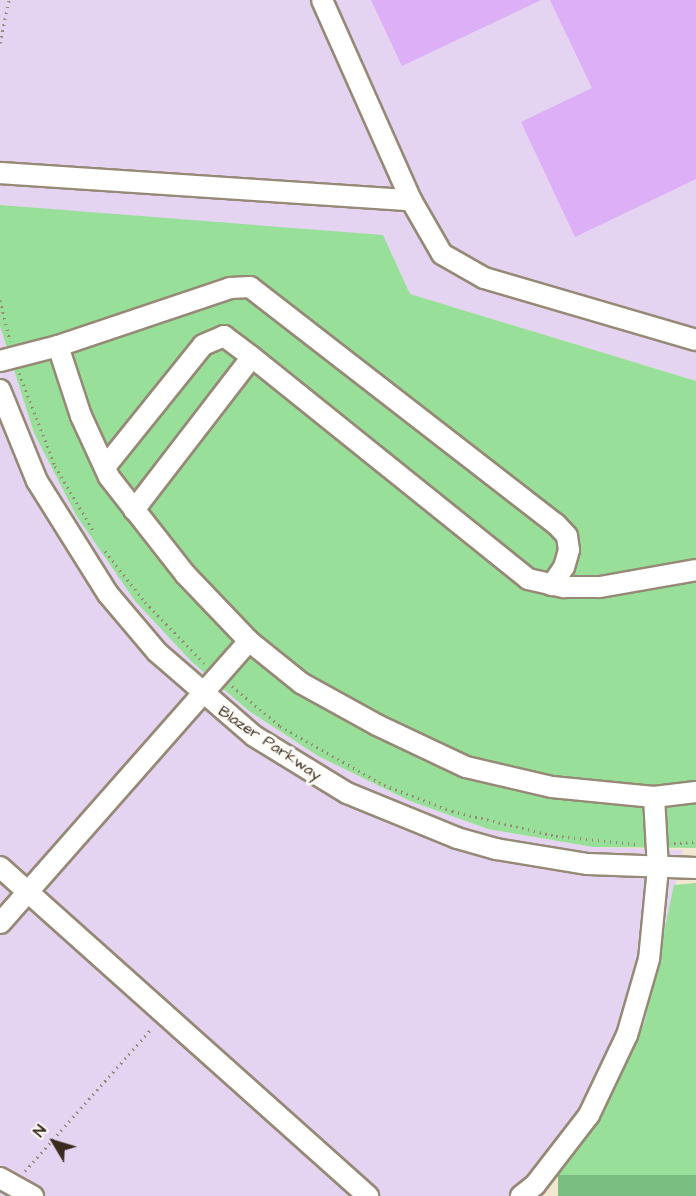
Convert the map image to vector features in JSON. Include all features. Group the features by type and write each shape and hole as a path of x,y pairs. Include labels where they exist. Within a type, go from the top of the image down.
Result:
{"street":[{"path":"322,0 411,200 442,254 484,278 696,340"},
{"path":"0,173 411,200"},
{"path":"0,361 58,346 230,288 249,287 556,524 567,536 568,550 564,567 552,585"},
{"path":"105,467 203,345 224,336 528,579 552,585 600,587 696,570"},
{"path":"58,346 81,416 105,467 134,510 185,574 249,641 301,683 377,725 466,767 552,787 654,797 696,792"},
{"path":"134,510 252,357"},
{"name":"Blazer Parkway","path":"0,390 37,481 84,560 132,624 202,695 308,772 418,824 496,849 540,857 658,868 696,868"},
{"path":"0,923 249,641"},
{"path":"521,1196 535,1185 588,1115 627,1035 649,959 658,868 654,797"},
{"path":"0,867 368,1196"},
{"path":"7,1182 33,1196"}],"path":[{"path":"0,43 9,0"},
{"path":"7,1182 164,1015"}],"shaded area":[{"path":"0,0 696,0 696,381 410,294 384,238 0,205"},
{"path":"0,326 34,433 76,515 192,662 249,711 318,756 410,801 488,829 593,847 683,850 645,1021 609,1100 558,1175 536,1196 0,1196"}],"green space":[{"path":"0,205 383,235 410,294 696,381 696,848 593,847 488,829 410,801 318,756 249,711 192,662 135,601 76,515 34,433 0,326"},
{"path":"696,883 696,1175 558,1175 609,1100 645,1021 674,885"},
{"path":"558,1175 696,1175 696,1196 558,1196"}],"building":[{"path":"371,0 541,0 402,66"},
{"path":"550,0 696,0 696,179 575,237 521,122 592,88"}]}
